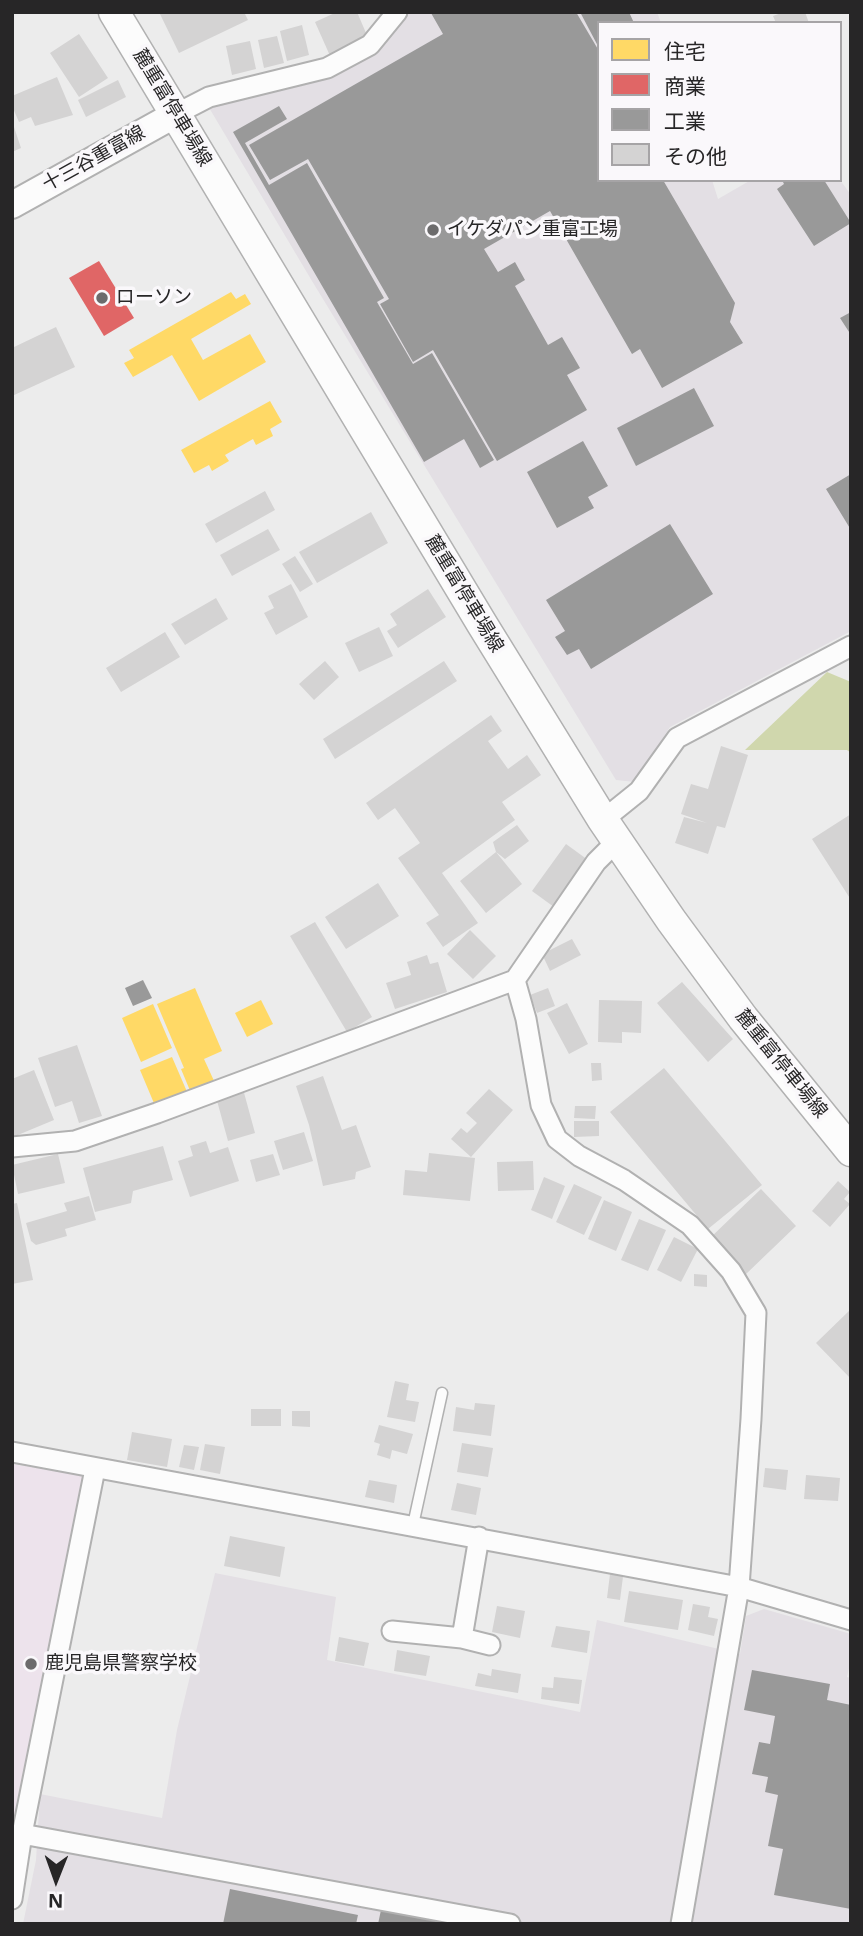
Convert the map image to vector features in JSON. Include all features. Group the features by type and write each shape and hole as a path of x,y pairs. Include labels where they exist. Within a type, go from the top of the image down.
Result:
{"main road":[{"name":"麓重富停車場線","path":"114,12 482,624 610,830 671,920 743,1018 851,1151"},
{"name":"十三谷重富線","path":"12,205 176,114"}],"street":[{"path":"176,114 209,97 327,68 370,45 397,12"},
{"path":"12,1147 75,1141 515,981 596,862 610,830 677,738 851,646"},
{"path":"515,981 526,1019 541,1105 557,1139 579,1156 624,1180 690,1225 731,1271 756,1313 739,1587 681,1924"},
{"path":"12,1452 739,1587 851,1620"},
{"path":"12,1899 22,1834 95,1469"},
{"path":"462,1638 479,1537"},
{"path":"392,1631 462,1638 490,1645"},
{"path":"22,1834 510,1924"}],"lane":[{"path":"413,1525 442,1393"}],"shaded area":[{"name":"イケダパン重富工場","path":"409,12 657,12 660,21 597,21 597,182 713,182 718,199 748,182 841,182 851,195 851,631 670,727 635,782 616,780 208,106 334,73 363,60"},
{"name":"鹿児島県警察学校","path":"12,1464 87,1476 12,1852"},
{"path":"215,1573 336,1597 327,1660 580,1712 597,1620 740,1654 746,1616 764,1609 851,1634 851,1660 847,1677 851,1678 851,1924 23,1924 36,1860 40,1794 162,1818 177,1730"}],"green space":[{"path":"827,672 851,682 851,753 847,750 745,750"}],"building: 住宅":[{"path":"231,292 236,299 245,294 251,304 191,339 203,360 250,334 266,362 199,401 172,355 133,377 124,363 134,358 129,350"},
{"path":"270,401 282,422 270,429 273,436 256,445 253,439 225,455 229,461 212,471 209,465 194,473 181,450"},
{"path":"195,988 222,1051 204,1059 215,1083 191,1093 181,1069 184,1068 157,1004"},
{"path":"261,1000 273,1024 247,1037 235,1013"},
{"path":"153,1004 172,1048 141,1062 122,1018"},
{"path":"172,1057 188,1094 156,1108 140,1070"}],"building: 商業":[{"name":"ローソン","path":"99,261 134,318 104,336 69,278"}],"building: 工業":[{"name":"イケダパン重富工場","path":"576,12 597,48 597,182 664,182 735,303 730,322 743,343 662,388 640,349 632,354 550,211 484,249 498,272 515,262 525,280 515,286 548,345 562,337 580,368 567,375 587,410 497,461 433,350 413,362 380,304 389,299 308,159 270,180 249,145 443,34 431,13"},
{"path":"580,12 629,12 633,21 597,21 597,44"},
{"path":"279,106 287,119 245,143 269,185 307,163 384,298 377,302 413,364 432,353 494,460 480,468 464,439 424,462 233,132"},
{"path":"783,182 825,182 851,223 814,246 777,189"},
{"path":"851,312 851,335 840,318"},
{"path":"694,388 714,426 636,466 617,428"},
{"path":"583,441 608,486 588,497 594,508 557,528 527,472"},
{"path":"851,474 851,530 826,489"},
{"path":"670,524 713,594 591,669 579,649 567,655 555,637 565,631 546,600"},
{"path":"143,980 152,998 133,1006 125,988"},
{"path":"752,1670 830,1684 827,1700 851,1705 851,1909 774,1895 783,1849 768,1846 778,1795 765,1792 768,1777 752,1774 759,1742 770,1744 775,1716 744,1710"},
{"path":"230,1889 358,1915 356,1924 223,1924"},
{"path":"381,1910 447,1922 447,1924 378,1924"}],"building: その他":[{"path":"159,12 244,12 248,20 179,53"},
{"path":"337,12 357,12 369,40 331,58 315,22"},
{"path":"784,12 805,12 808,21 775,21 773,16"},
{"path":"302,25 309,55 287,61 280,31"},
{"path":"79,34 108,78 79,97 50,53"},
{"path":"277,36 284,63 264,68 258,40"},
{"path":"250,41 256,69 232,75 226,46"},
{"path":"57,77 73,115 35,126 31,117 19,122 12,106 12,96"},
{"path":"118,80 126,97 86,117 78,100"},
{"path":"12,125 21,148 12,152"},
{"path":"56,327 75,367 12,396 12,348"},
{"path":"265,491 275,510 216,543 205,524"},
{"path":"371,512 388,543 317,583 299,552"},
{"path":"268,529 280,550 232,576 220,555"},
{"path":"295,556 313,584 300,592 282,564"},
{"path":"291,584 308,617 276,635 264,613 274,608 268,596"},
{"path":"428,589 446,617 398,648 387,631 397,625 390,614"},
{"path":"216,598 228,619 185,645 171,624"},
{"path":"379,627 393,656 359,672 345,643"},
{"path":"165,632 180,657 121,692 106,668"},
{"path":"325,661 339,677 314,700 299,684"},
{"path":"444,661 457,681 335,759 323,739"},
{"path":"491,715 502,731 488,741 508,769 527,755 541,775 502,802 515,820 442,873 478,923 443,947 426,923 439,915 398,858 420,843 395,808 378,820 366,803"},
{"path":"721,746 748,755 725,828 717,826 708,854 675,843 684,817 707,823 681,814 691,784 708,789"},
{"path":"851,814 851,900 812,839"},
{"path":"517,825 529,841 505,859 496,852 493,842"},
{"path":"566,844 588,860 554,907 532,891"},
{"path":"496,852 522,884 486,913 460,881"},
{"path":"378,883 399,916 346,949 325,917"},
{"path":"315,922 372,1017 347,1032 290,936"},
{"path":"470,930 496,956 473,979 447,954"},
{"path":"572,939 581,955 550,971 542,954"},
{"path":"427,955 430,964 438,962 447,992 395,1009 386,983 411,975 407,962"},
{"path":"682,982 733,1039 708,1062 657,1003"},
{"path":"548,988 555,1006 537,1013 530,995"},
{"path":"599,1000 642,1001 641,1033 622,1032 622,1043 598,1042"},
{"path":"567,1003 588,1044 569,1054 547,1013"},
{"path":"77,1045 102,1116 79,1123 72,1101 55,1107 38,1058"},
{"path":"591,1063 601,1063 602,1080 592,1081"},
{"path":"664,1068 762,1185 708,1229 610,1112"},
{"path":"34,1070 54,1120 13,1137 12,1079"},
{"path":"323,1076 342,1130 356,1125 371,1167 356,1172 355,1179 323,1186 309,1125 296,1086"},
{"path":"243,1089 255,1133 228,1141 216,1097"},
{"path":"489,1089 513,1110 471,1157 451,1139 461,1128 467,1133 477,1123 466,1113"},
{"path":"575,1106 596,1106 595,1119 574,1118"},
{"path":"574,1121 599,1121 599,1136 574,1137"},
{"path":"304,1132 313,1161 283,1170 274,1141"},
{"path":"206,1141 210,1153 228,1147 239,1181 190,1197 178,1161 193,1156 190,1146"},
{"path":"163,1146 173,1180 133,1191 131,1203 95,1212 83,1168"},
{"path":"429,1153 475,1158 470,1201 403,1195 405,1170 427,1172"},
{"path":"58,1154 65,1183 18,1194 12,1165"},
{"path":"273,1154 280,1175 256,1182 250,1160"},
{"path":"533,1161 534,1190 498,1191 497,1162"},
{"path":"544,1177 565,1186 552,1219 531,1210"},
{"path":"838,1181 850,1192 844,1199 850,1204 830,1227 812,1211"},
{"path":"574,1184 602,1197 584,1235 556,1222"},
{"path":"761,1189 796,1226 745,1275 710,1238"},
{"path":"89,1196 96,1220 65,1229 67,1236 36,1245 31,1241 26,1223 67,1211 64,1203"},
{"path":"604,1200 632,1212 616,1251 588,1239"},
{"path":"17,1203 33,1280 12,1284 12,1204"},
{"path":"639,1219 666,1230 648,1271 621,1260"},
{"path":"674,1237 698,1249 681,1282 657,1270"},
{"path":"694,1274 707,1275 707,1287 694,1286"},
{"path":"851,1309 851,1379 816,1343"},
{"path":"395,1381 409,1384 406,1400 419,1402 415,1422 387,1417"},
{"path":"475,1403 495,1405 491,1436 453,1431 456,1407 474,1410"},
{"path":"251,1409 281,1409 281,1426 251,1426"},
{"path":"292,1411 310,1411 310,1427 292,1426"},
{"path":"379,1425 413,1434 407,1454 392,1450 390,1459 377,1455 380,1444 374,1442"},
{"path":"132,1432 172,1439 167,1467 127,1460"},
{"path":"462,1443 493,1448 488,1477 457,1472"},
{"path":"205,1444 225,1447 220,1474 200,1470"},
{"path":"184,1445 199,1447 194,1470 179,1467"},
{"path":"765,1468 788,1470 786,1490 763,1487"},
{"path":"806,1475 840,1478 838,1501 804,1499"},
{"path":"369,1480 397,1485 394,1503 365,1497"},
{"path":"457,1483 481,1488 476,1515 451,1510"},
{"path":"230,1536 285,1547 280,1577 224,1566"},
{"path":"611,1566 624,1569 620,1600 607,1598"},
{"path":"629,1591 683,1600 678,1630 624,1622"},
{"path":"693,1604 710,1607 708,1617 718,1619 714,1636 688,1630"},
{"path":"497,1606 525,1611 520,1638 492,1632"},
{"path":"556,1626 590,1631 587,1653 551,1647"},
{"path":"339,1637 369,1643 364,1666 335,1661"},
{"path":"397,1650 430,1656 426,1676 394,1671"},
{"path":"492,1669 521,1674 518,1693 475,1686 478,1673 491,1676"},
{"path":"554,1677 582,1680 579,1704 541,1699 542,1687 553,1688"}],"place":[{"name":"イケダパン重富工場","path":"433,230"},
{"name":"ローソン","path":"102,298"},
{"name":"鹿児島県警察学校","path":"31,1664"}]}
